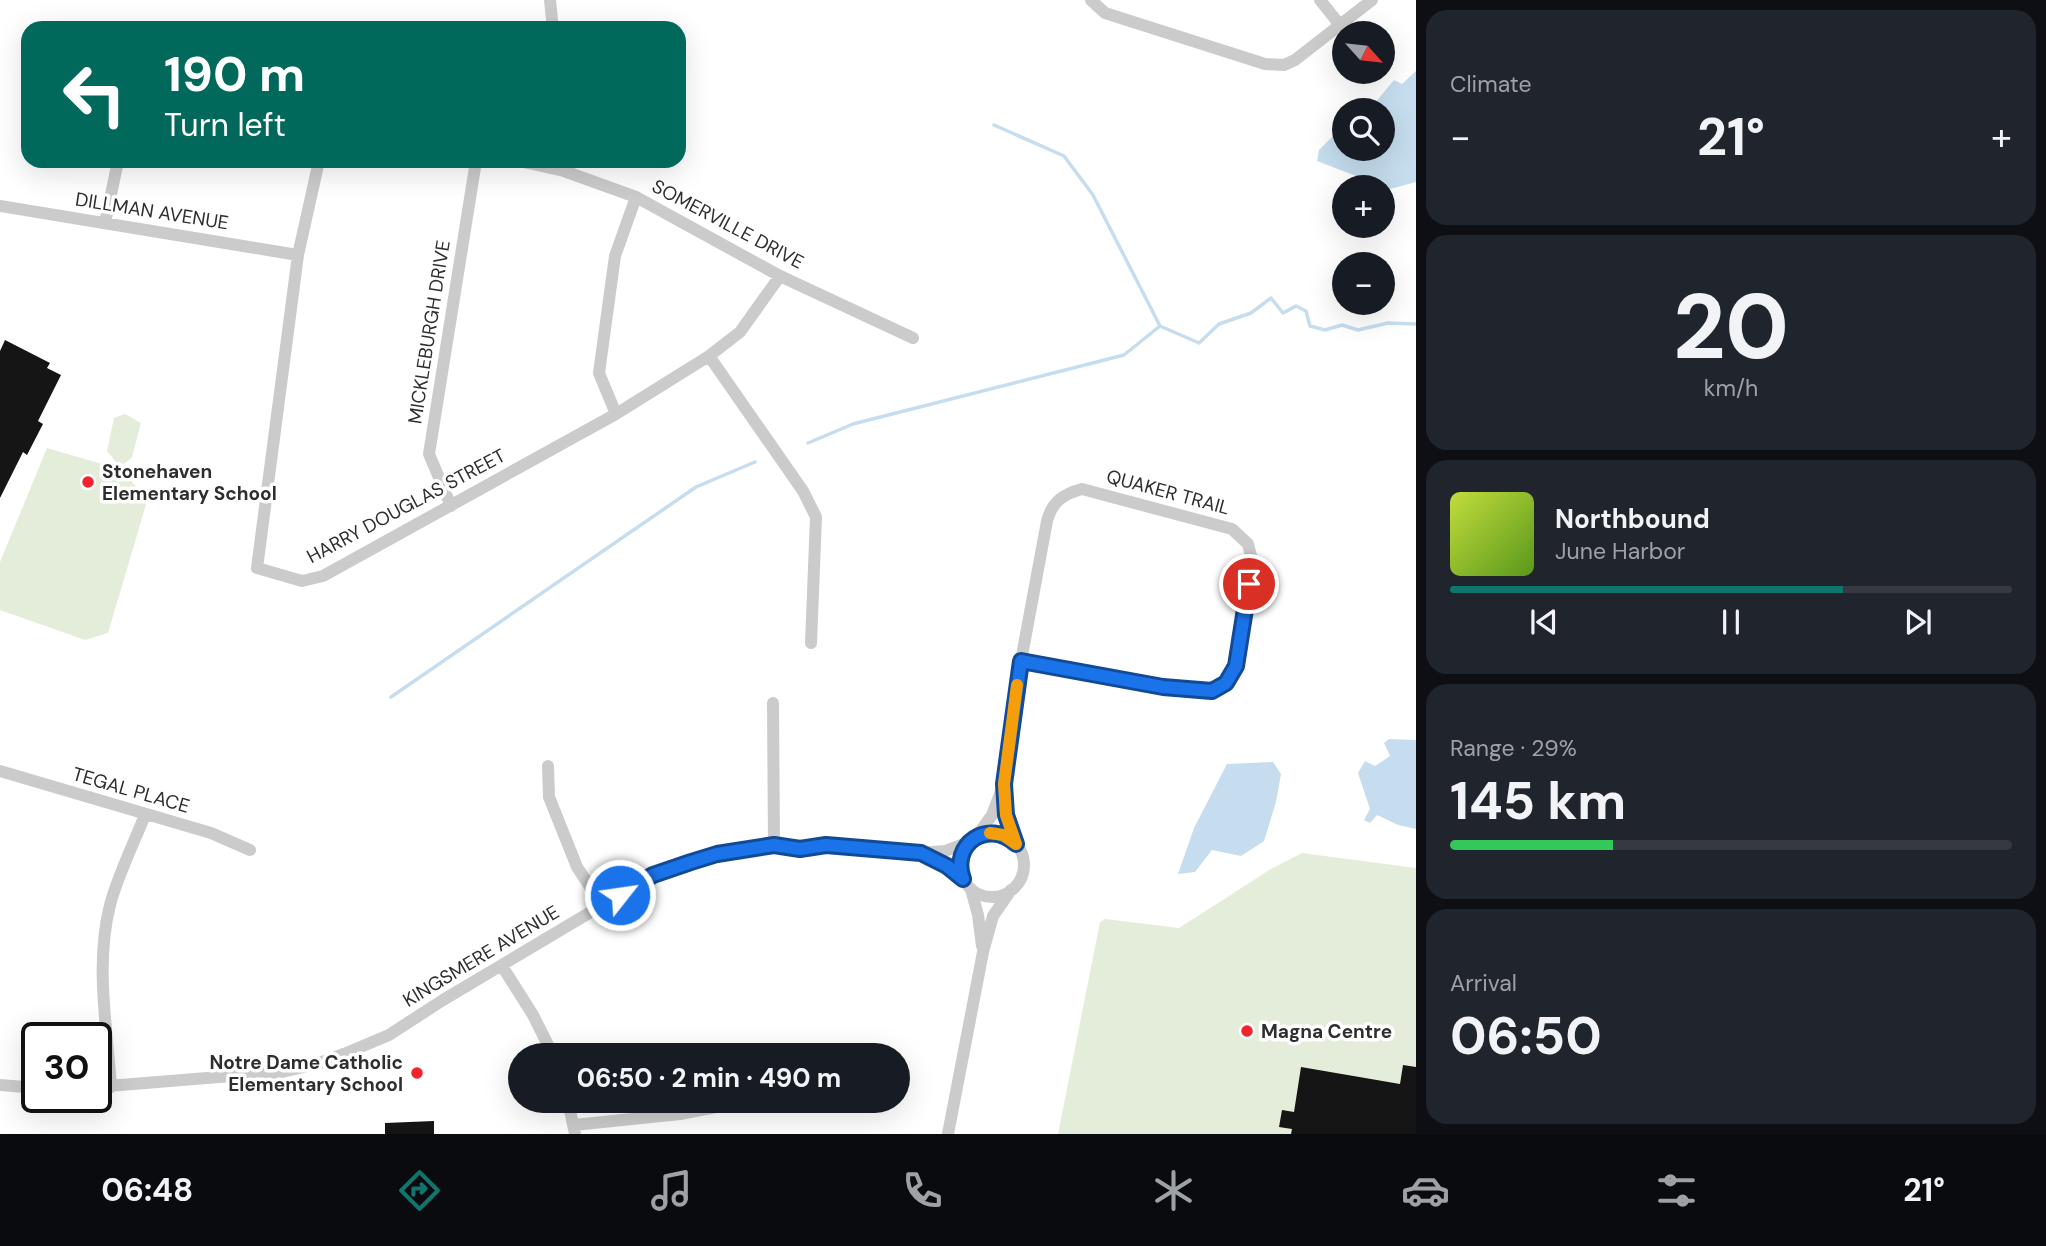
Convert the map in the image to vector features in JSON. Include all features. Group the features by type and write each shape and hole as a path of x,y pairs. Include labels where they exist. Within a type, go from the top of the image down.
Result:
{"street":[{"path":"550,0 552,20"},
{"path":"1091,0 1105,13 1265,64 1284,65 1295,60 1332,31"},
{"path":"1320,0 1337,21"},
{"path":"1345,21 1372,0"},
{"path":"105,223 117,168"},
{"path":"298,255 317,168"},
{"name":"MICKLEBURGH DRIVE","path":"451,506 429,454 475,168"},
{"name":"SOMERVILLE DRIVE","path":"551,168 636,197 780,276 913,338"},
{"path":"616,414 599,373 615,256 636,197"},
{"name":"DILLMAN AVENUE","path":"0,206 298,255"},
{"name":"HARRY DOUGLAS STREET","path":"298,255 257,568 302,581 323,576 451,506 616,414 709,356 740,332 780,276"},
{"path":"709,356 803,491 816,517 811,643"},
{"name":"QUAKER TRAIL","path":"1016,844 1006,815 1004,784 1021,661 1053,503 1082,489 1232,529 1248,544 1252,560 1236,666 1226,683 1212,691 1163,687 1021,661"},
{"path":"773,704 774,845"},
{"path":"548,766 548,797 577,867 603,905"},
{"name":"TEGAL PLACE","path":"0,771 211,833 250,850"},
{"name":"QUAKER TRAIL","path":"972,840 992,816 1004,784"},
{"path":"106,1022 102,969 107,923 111,904 145,815"},
{"path":"948,1134 983,952 993,916 1019,881 1023,870 1022,854 1016,844 998,833 987,833 972,840 962,852 960,861 978,915 983,952"},
{"name":"KINGSMERE AVENUE","path":"112,1087 282,1072 317,1064 389,1035 653,875 717,854 774,845 800,849 826,845 921,853 944,851 972,840"},
{"name":"KINGSMERE AVENUE","path":"921,853 947,866 967,884"},
{"path":"967,884 981,895 993,897 1011,890"},
{"path":"502,966 547,1043"},
{"path":"0,1085 21,1087"},
{"path":"574,1129 685,1113"}],"green space":[{"path":"125,414 141,423 132,457 124,464 116,462 107,451 114,418"},
{"path":"47,448 119,469 148,498 108,633 85,640 0,610 0,562"},
{"name":"Magna Centre","path":"1302,853 1416,868 1416,1134 1058,1134 1100,922 1105,919 1179,928 1271,869"}],"water":[{"path":"1416,71 1416,182 1395,188 1395,175 1354,175 1317,161 1319,150 1332,137 1332,161 1395,161 1395,98 1379,98 1391,84 1395,84 1395,80 1402,84"},
{"path":"1389,739 1416,740 1416,829 1398,825 1377,815 1370,823 1364,820 1370,809 1358,773 1365,761 1375,766 1390,756 1384,743"},
{"path":"1273,762 1281,774 1264,841 1241,856 1212,850 1195,872 1178,874 1194,828 1227,764"}],"building":[{"path":"5,340 50,363 47,368 61,375 38,421 43,424 27,455 23,452 0,498 0,351"},
{"name":"Magna Centre","path":"1403,1065 1416,1067 1416,1134 1291,1134 1292,1129 1279,1127 1282,1110 1294,1112 1301,1067 1400,1084"},
{"path":"434,1121 434,1134 385,1134 385,1123"}],"waterway":[{"path":"994,125 1064,156 1093,195 1160,326 1199,343 1219,324 1251,313 1271,298 1283,313 1296,306 1306,311 1310,326 1325,330 1342,325 1358,330 1388,323 1416,324"},
{"path":"808,443 853,424 1124,355 1160,326"},
{"path":"391,697 696,487 755,462"}],"slow traffic":[{"path":"990,833 1003,835 1016,844 1006,815 1004,784 1017,685"}],"place":[{"name":"Stonehaven Elementary School","path":"88,482"},
{"name":"Magna Centre","path":"1247,1031"},
{"name":"Notre Dame Catholic Elementary School","path":"417,1073"}],"route":[{"path":"620,895 653,875 691,862 746,848 774,845 800,849 826,845 921,853 947,866 963,879 960,860 964,848 972,839 983,834 998,833 1016,844 1006,815 1004,784 1021,661 1163,687 1212,691 1226,683 1236,666 1249,584"}]}
